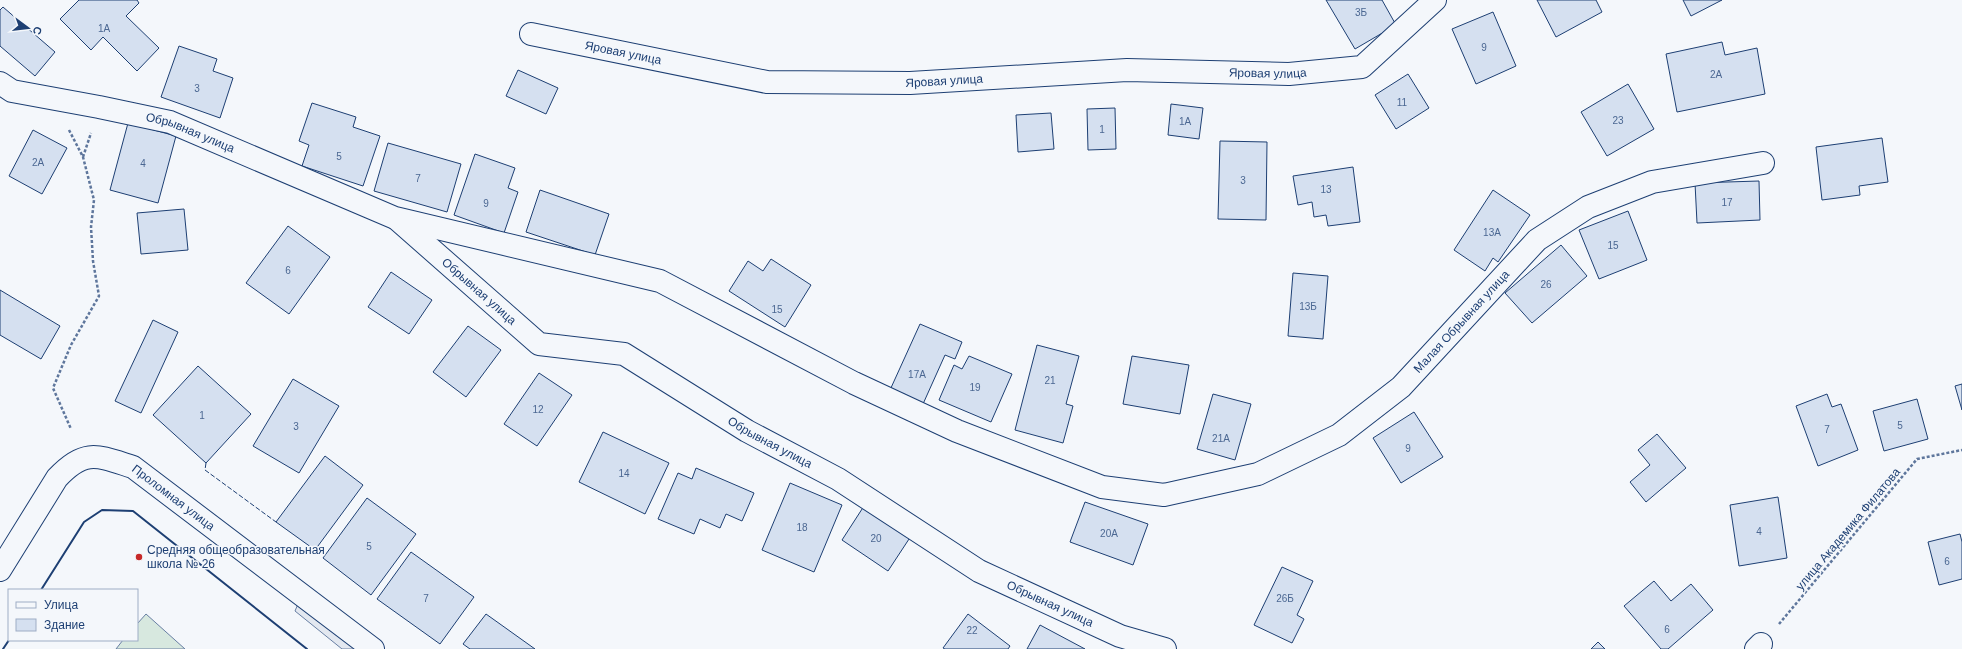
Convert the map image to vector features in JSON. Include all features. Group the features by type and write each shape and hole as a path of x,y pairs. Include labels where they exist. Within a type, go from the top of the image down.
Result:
{"street":[{"name":"Яровая улица","path":"531,34 767,82 910,83 1127,70 1289,74 1362,67 1435,0"},
{"name":"Обрывная улица","path":"0,83 12,91 99,106 170,122 395,218 660,281 854,383 957,431 1102,487 1164,495"},
{"name":"Малая Обрывная улица","path":"1164,495 1258,474 1339,435 1401,387 1537,240 1588,207 1652,182 1763,163"},
{"name":"Обрывная улица","path":"395,218 539,344 624,354 747,430 838,479 979,571 1120,636 1165,649"},
{"name":"Проломная улица","path":"0,570 57,478 68,467 80,459 97,456 133,467 373,649"}],"path":[{"path":"71,429 53,388 71,345 99,296 91,227 94,200 83,157"},
{"name":"улица Академика Филатова","path":"1758,646 1808,591 1917,459 1962,450"}],"shaded area":[{"path":"303,592 373,649 342,649 295,611"},
{"path":"146,614 185,649 116,649 122,641 138,641 138,623"}],"building":[{"path":"79,0 137,0 139,3 126,16 159,48 137,71 103,37 91,50 60,19"},
{"path":"1326,0 1382,0 1396,25 1355,49"},
{"path":"1537,0 1596,0 1602,12 1556,37"},
{"path":"1683,0 1722,0 1691,16"},
{"path":"3,7 55,52 35,76 0,46 0,10"},
{"path":"1493,12 1516,66 1476,84 1452,29"},
{"path":"1722,42 1725,55 1757,48 1765,94 1677,112 1666,54"},
{"path":"179,46 217,59 213,71 233,78 220,118 161,97"},
{"path":"518,70 558,88 546,114 506,96"},
{"path":"1408,74 1429,108 1396,129 1375,95"},
{"path":"1628,84 1654,129 1607,156 1581,112"},
{"path":"312,103 356,117 353,127 380,136 363,186 302,166 309,145 299,141"},
{"path":"1171,104 1203,108 1199,139 1168,135"},
{"path":"1115,108 1116,149 1088,150 1087,109"},
{"path":"1051,113 1054,149 1018,152 1016,115"},
{"path":"128,123 176,136 158,203 110,190"},
{"path":"33,130 67,148 42,194 9,176"},
{"path":"1882,138 1888,182 1859,186 1860,195 1822,200 1816,147"},
{"path":"1220,141 1267,142 1266,220 1218,219"},
{"path":"388,143 461,164 447,212 374,191"},
{"path":"475,154 515,168 508,188 518,192 504,233 454,215"},
{"path":"1353,167 1360,222 1328,226 1326,215 1314,217 1312,202 1298,205 1293,176"},
{"path":"1759,181 1760,220 1697,223 1695,183"},
{"path":"540,190 609,214 595,255 526,232"},
{"path":"1493,190 1530,215 1498,262 1493,258 1485,271 1454,250"},
{"path":"184,209 188,250 141,254 137,213"},
{"path":"1628,211 1647,260 1599,279 1579,230"},
{"path":"288,226 330,257 289,314 246,283"},
{"path":"1561,245 1587,276 1532,323 1505,293"},
{"path":"771,259 811,285 785,327 729,291 748,261 763,271"},
{"path":"391,272 432,300 409,334 368,307"},
{"path":"1293,273 1328,276 1323,339 1288,336"},
{"path":"0,290 60,326 41,359 0,335"},
{"path":"153,320 178,332 141,413 115,401"},
{"path":"920,324 962,342 955,359 945,355 923,404 890,390"},
{"path":"468,326 501,350 466,397 433,372"},
{"path":"1037,345 1079,356 1066,404 1073,406 1063,443 1015,430"},
{"path":"969,356 1012,374 991,422 939,400 954,365 962,369"},
{"path":"1132,356 1189,365 1180,414 1123,404"},
{"path":"198,366 251,414 206,463 153,415"},
{"path":"539,373 572,395 537,446 504,424"},
{"path":"293,379 339,406 299,473 253,446"},
{"path":"1962,384 1962,410 1955,386"},
{"path":"1213,394 1251,404 1235,460 1197,449"},
{"path":"1827,394 1832,407 1841,404 1858,450 1818,466 1796,406"},
{"path":"1917,399 1928,439 1884,451 1873,411"},
{"path":"1414,412 1443,457 1401,483 1373,438"},
{"path":"603,432 669,463 645,514 579,482"},
{"path":"1657,434 1686,468 1646,502 1630,482 1650,465 1638,450"},
{"path":"325,456 363,485 315,550 276,522"},
{"path":"696,468 754,493 742,521 726,514 720,528 700,519 694,534 658,519 678,473 692,479"},
{"path":"790,483 842,505 814,572 762,550"},
{"path":"1778,497 1787,558 1739,566 1730,505"},
{"path":"367,498 416,534 371,595 323,558"},
{"path":"1085,502 1148,524 1133,565 1070,542"},
{"path":"864,506 911,536 888,571 842,540"},
{"path":"1960,534 1962,542 1962,579 1939,585 1928,542"},
{"path":"411,552 474,597 440,644 377,599"},
{"path":"1282,567 1313,581 1297,615 1304,619 1292,643 1254,625"},
{"path":"1654,581 1671,601 1691,584 1713,610 1668,649 1661,649 1624,606"},
{"path":"486,614 535,649 470,649 463,644"},
{"path":"968,614 1010,646 1008,649 943,648"},
{"path":"1040,625 1085,649 1027,649"},
{"path":"1598,642 1605,649 1591,649"}],"fence":[{"path":"206,463 205,470 276,522"}],"wall":[{"path":"42,589 84,522 102,510 133,511 307,649"},
{"path":"3,649 8,641"}],"place":[{"name":"Средняя общеобразовательная школа № 26","path":"139,557"}]}
